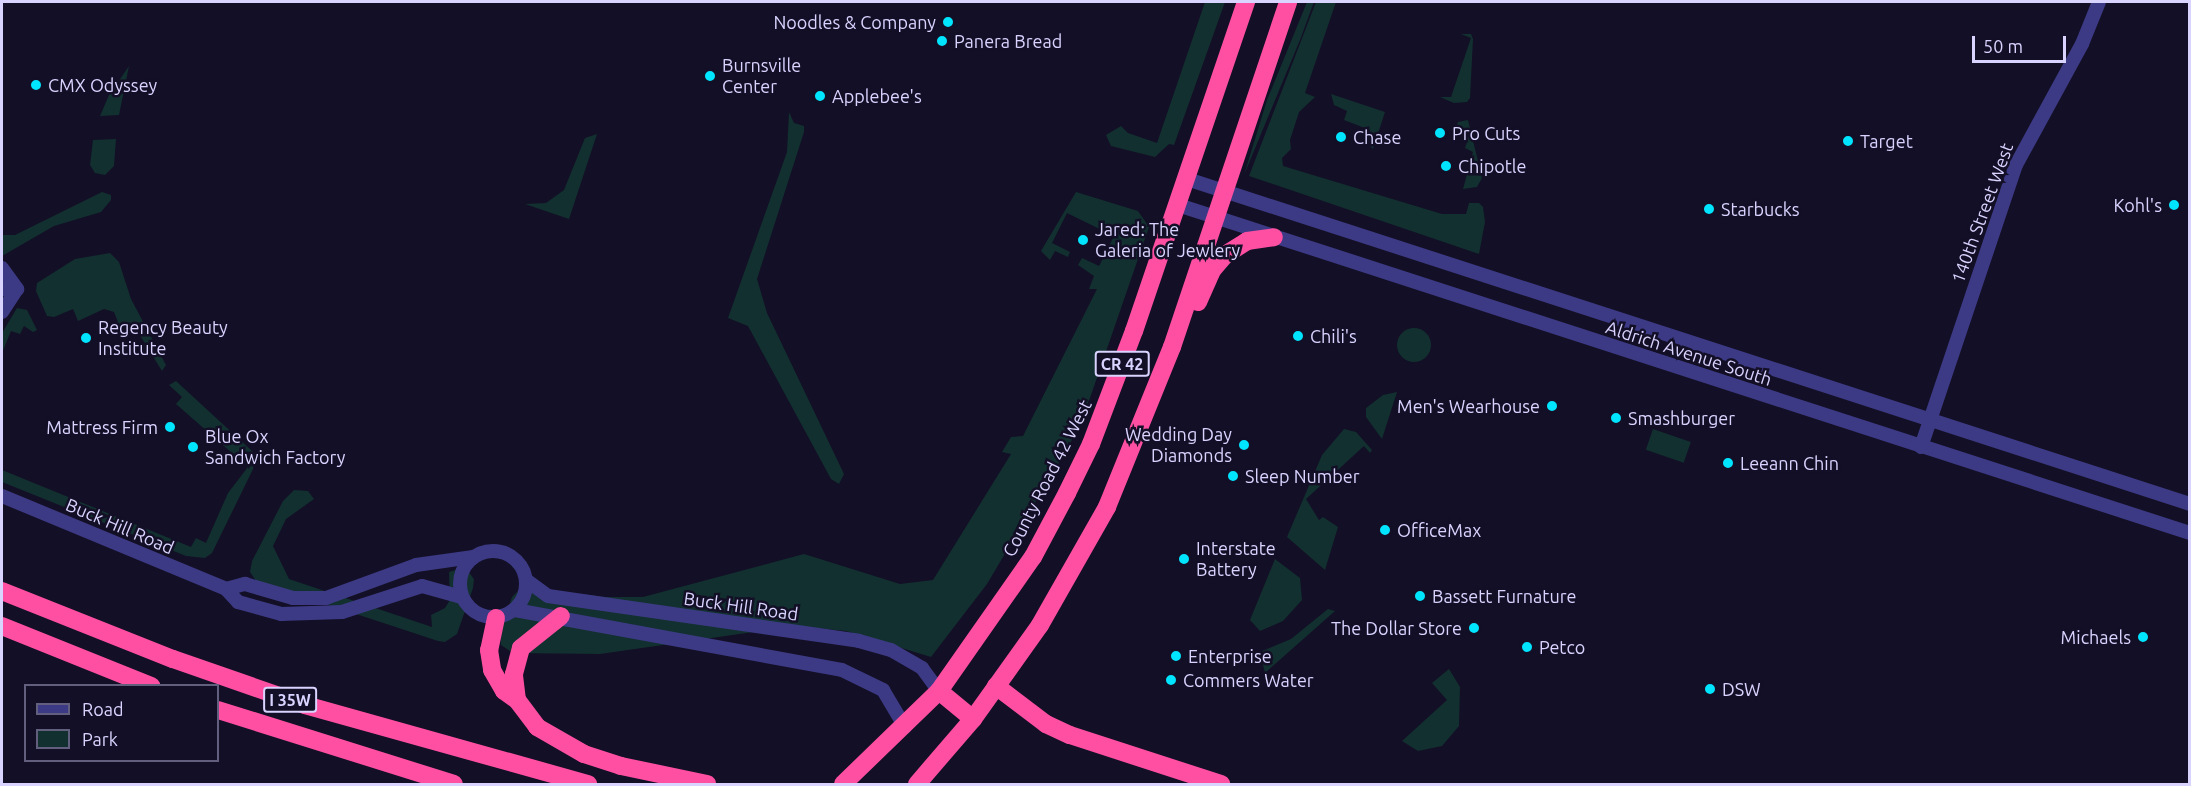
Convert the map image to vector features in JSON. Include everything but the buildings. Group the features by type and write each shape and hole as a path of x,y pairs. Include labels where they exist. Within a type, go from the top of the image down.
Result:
{"highway":[{"name":"County Road 42 West","path":"845,783 905,727 939,691 1033,557 1076,474 1108,403 1187,179 1246,2"},
{"name":"CR 42","path":"917,784 973,718 996,686 1070,576 1107,507 1145,419 1216,218 1288,3"},
{"path":"1145,419 1213,269 1225,255 1247,241 1274,237"},
{"name":"I 35W","path":"2,591 172,659 305,705 588,784"},
{"path":"516,700 513,674 521,648 561,616"},
{"path":"496,618 489,650 492,670 504,691 516,700 537,727 584,754 621,766 707,784"},
{"path":"2,626 146,684"},
{"path":"996,686 1046,724 1070,735 1221,784"},
{"path":"939,691 973,718"},
{"name":"I 35W","path":"219,710 454,784"}],"street":[{"name":"140th Street West","path":"1921,447 2016,165 2082,44 2099,2"},
{"name":"Aldrich Avenue South","path":"1187,179 2190,504"},
{"name":"Aldrich Avenue South","path":"1178,205 2190,533"},
{"path":"3,270 17,289"},
{"path":"2,289 17,289"},
{"path":"2,312 17,289"},
{"name":"Buck Hill Road","path":"2,496 226,589 238,602 299,615 342,612 422,586 462,597"},
{"path":"515,610 526,591 523,569 507,553 484,552 473,557 460,576 462,597 475,613 496,618 515,610 561,616 842,670 883,690 905,727"},
{"name":"Buck Hill Road","path":"226,589 245,584 293,598 326,598 416,565 473,557"},
{"name":"Buck Hill Road","path":"526,580 548,596 859,641 891,650 922,668 939,691"}],"green space":[{"path":"1205,2 1225,2 1174,145 1169,144 1155,157 1111,146 1106,135 1121,126 1128,133 1157,143"},
{"path":"1307,2 1314,2 1244,175 1267,100"},
{"path":"1316,2 1336,2 1305,93 1315,97 1299,112 1290,140 1291,149 1282,158 1283,166 1442,214 1466,214 1469,203 1479,203 1483,207 1485,222 1479,254 1249,176"},
{"path":"1461,34 1471,34 1473,39 1470,98 1467,102 1454,103 1440,97 1451,97 1471,38"},
{"path":"129,66 119,115 100,116 109,95"},
{"path":"1331,94 1385,112 1373,149 1369,145 1370,130 1344,120 1347,111 1334,105"},
{"path":"789,112 794,123 804,126 804,132 757,279 767,313 844,474 839,484 831,479 748,326 728,318 787,152"},
{"path":"1468,120 1482,178 1477,187 1463,189 1473,152 1465,148 1468,139 1456,135 1455,130 1458,122"},
{"path":"597,134 569,219 525,204 546,203 564,190 585,138"},
{"path":"116,139 114,166 105,175 95,173 90,165 93,140"},
{"path":"102,192 111,195 111,200 101,212 54,226 2,256 2,235 15,235"},
{"path":"1076,192 1138,211 1149,227 1090,398 1070,444 987,584 931,657 846,631 796,626 600,654 513,653 501,645 500,632 512,597 522,587 605,597 643,597 804,554 900,584 933,580 1011,454 1002,452 1011,437 1023,436 1097,289 1089,289 1094,276 1078,265 1082,258 1099,266 1114,236 1067,213 1052,243 1070,252 1068,257 1055,251 1050,260 1041,251"},
{"path":"110,253 119,262 131,299 166,365 162,371 138,332 123,335 114,312 104,309 78,321 73,309 54,317 47,316 36,291 37,283 75,259"},
{"path":"17,308 27,310 37,330 33,332 24,326 20,334 11,331 2,353 2,333"},
{"path":"1414,328 1426,333 1431,345 1426,357 1414,362 1402,357 1397,345 1402,333"},
{"path":"176,381 252,451 257,461 212,553 205,558 186,556 2,482 2,470 191,547 196,538 206,543 228,493 248,467 176,404 182,397 169,385"},
{"path":"1397,392 1382,439 1366,417 1366,408 1383,395"},
{"path":"1344,429 1356,432 1372,450 1370,453 1364,446 1306,499 1319,520 1323,517 1338,527 1325,570 1287,537 1322,455"},
{"path":"1653,429 1691,442 1684,463 1646,450"},
{"path":"294,490 308,491 314,499 286,519 273,546 289,579 432,627 431,615 445,608 450,600 449,572 465,567 474,579 473,588 457,634 445,642 438,641 256,581 250,572 252,561 283,501"},
{"path":"1275,559 1300,578 1302,600 1283,621 1260,631 1250,620"},
{"path":"1328,609 1335,611 1265,673 1260,652 1291,639"},
{"path":"1449,669 1460,687 1459,726 1442,746 1418,751 1402,741 1447,700 1432,683"}],"place":[{"name":"Noodles & Company","path":"948,22"},
{"name":"Panera Bread","path":"942,41"},
{"name":"Burnsville Center","path":"710,76"},
{"name":"CMX Odyssey","path":"36,85"},
{"name":"Applebee's","path":"820,96"},
{"name":"Pro Cuts","path":"1440,133"},
{"name":"Chase","path":"1341,137"},
{"name":"Target","path":"1848,141"},
{"name":"Chipotle","path":"1446,166"},
{"name":"Kohl's","path":"2174,205"},
{"name":"Starbucks","path":"1709,209"},
{"name":"Jared: The Galeria of Jewlery","path":"1083,240"},
{"name":"Chili's","path":"1298,336"},
{"name":"Regency Beauty Institute","path":"86,338"},
{"name":"Men's Wearhouse","path":"1552,406"},
{"name":"Smashburger","path":"1616,418"},
{"name":"Mattress Firm","path":"170,427"},
{"name":"Wedding Day Diamonds","path":"1244,445"},
{"name":"Blue Ox Sandwich Factory","path":"193,447"},
{"name":"Leeann Chin","path":"1728,463"},
{"name":"Sleep Number","path":"1233,476"},
{"name":"OfficeMax","path":"1385,530"},
{"name":"Interstate Battery","path":"1184,559"},
{"name":"Bassett Furnature","path":"1420,596"},
{"name":"The Dollar Store","path":"1474,628"},
{"name":"Michaels","path":"2143,637"},
{"name":"Petco","path":"1527,647"},
{"name":"Enterprise","path":"1176,656"},
{"name":"Commers Water","path":"1171,680"},
{"name":"DSW","path":"1710,689"}]}
